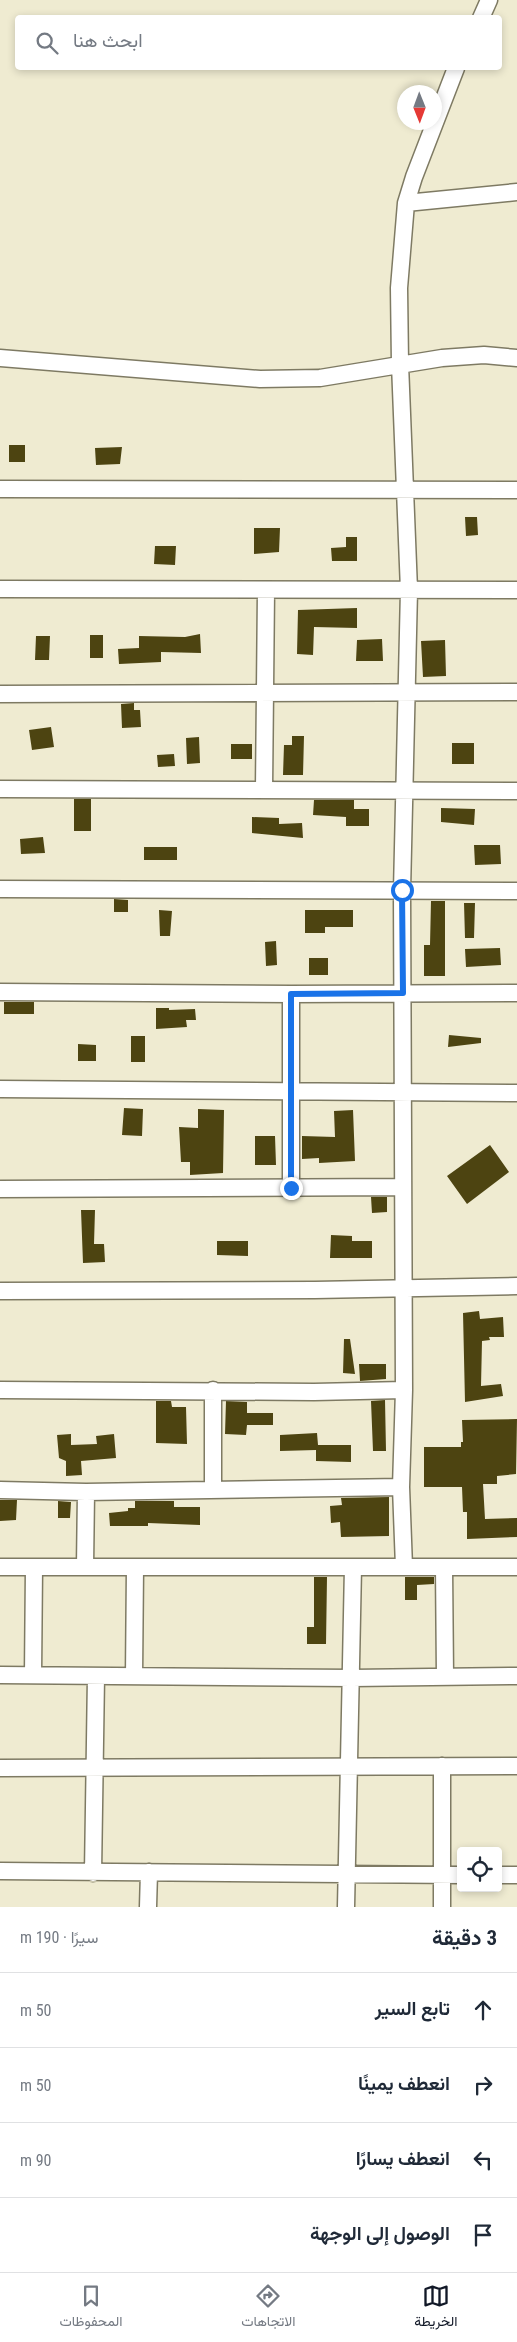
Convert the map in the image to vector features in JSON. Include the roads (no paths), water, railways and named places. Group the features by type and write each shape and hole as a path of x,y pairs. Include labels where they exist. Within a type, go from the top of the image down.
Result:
{"street":[{"path":"482,15 489,0"},
{"path":"404,1567 402,1487 404,1187 402,890 409,590 400,364 399,288 406,203 414,177 455,70"},
{"path":"406,203 517,192"},
{"path":"0,358 260,379 320,378 442,358 484,355 517,358"},
{"path":"0,489 517,490"},
{"path":"0,589 517,590"},
{"path":"264,790 266,590"},
{"path":"0,694 517,692"},
{"path":"0,788 517,791"},
{"path":"0,889 517,891"},
{"path":"0,992 517,993"},
{"path":"291,994 291,1188"},
{"path":"0,1089 517,1093"},
{"path":"0,1190 404,1187"},
{"path":"0,1291 517,1286"},
{"path":"0,1390 314,1392 404,1390"},
{"path":"213,1390 213,1488"},
{"path":"0,1490 86,1492 213,1488 402,1487"},
{"path":"85,1567 86,1492"},
{"path":"0,1567 517,1567"},
{"path":"33,1675 34,1567"},
{"path":"134,1676 135,1567"},
{"path":"346,1907 353,1567"},
{"path":"444,1567 445,1677"},
{"path":"0,1675 352,1678 517,1676"},
{"path":"93,1873 96,1676"},
{"path":"442,1766 442,1907"},
{"path":"0,1768 517,1766"},
{"path":"0,1872 457,1875"},
{"path":"148,1907 149,1872"},
{"path":"502,1875 517,1875"}]}
